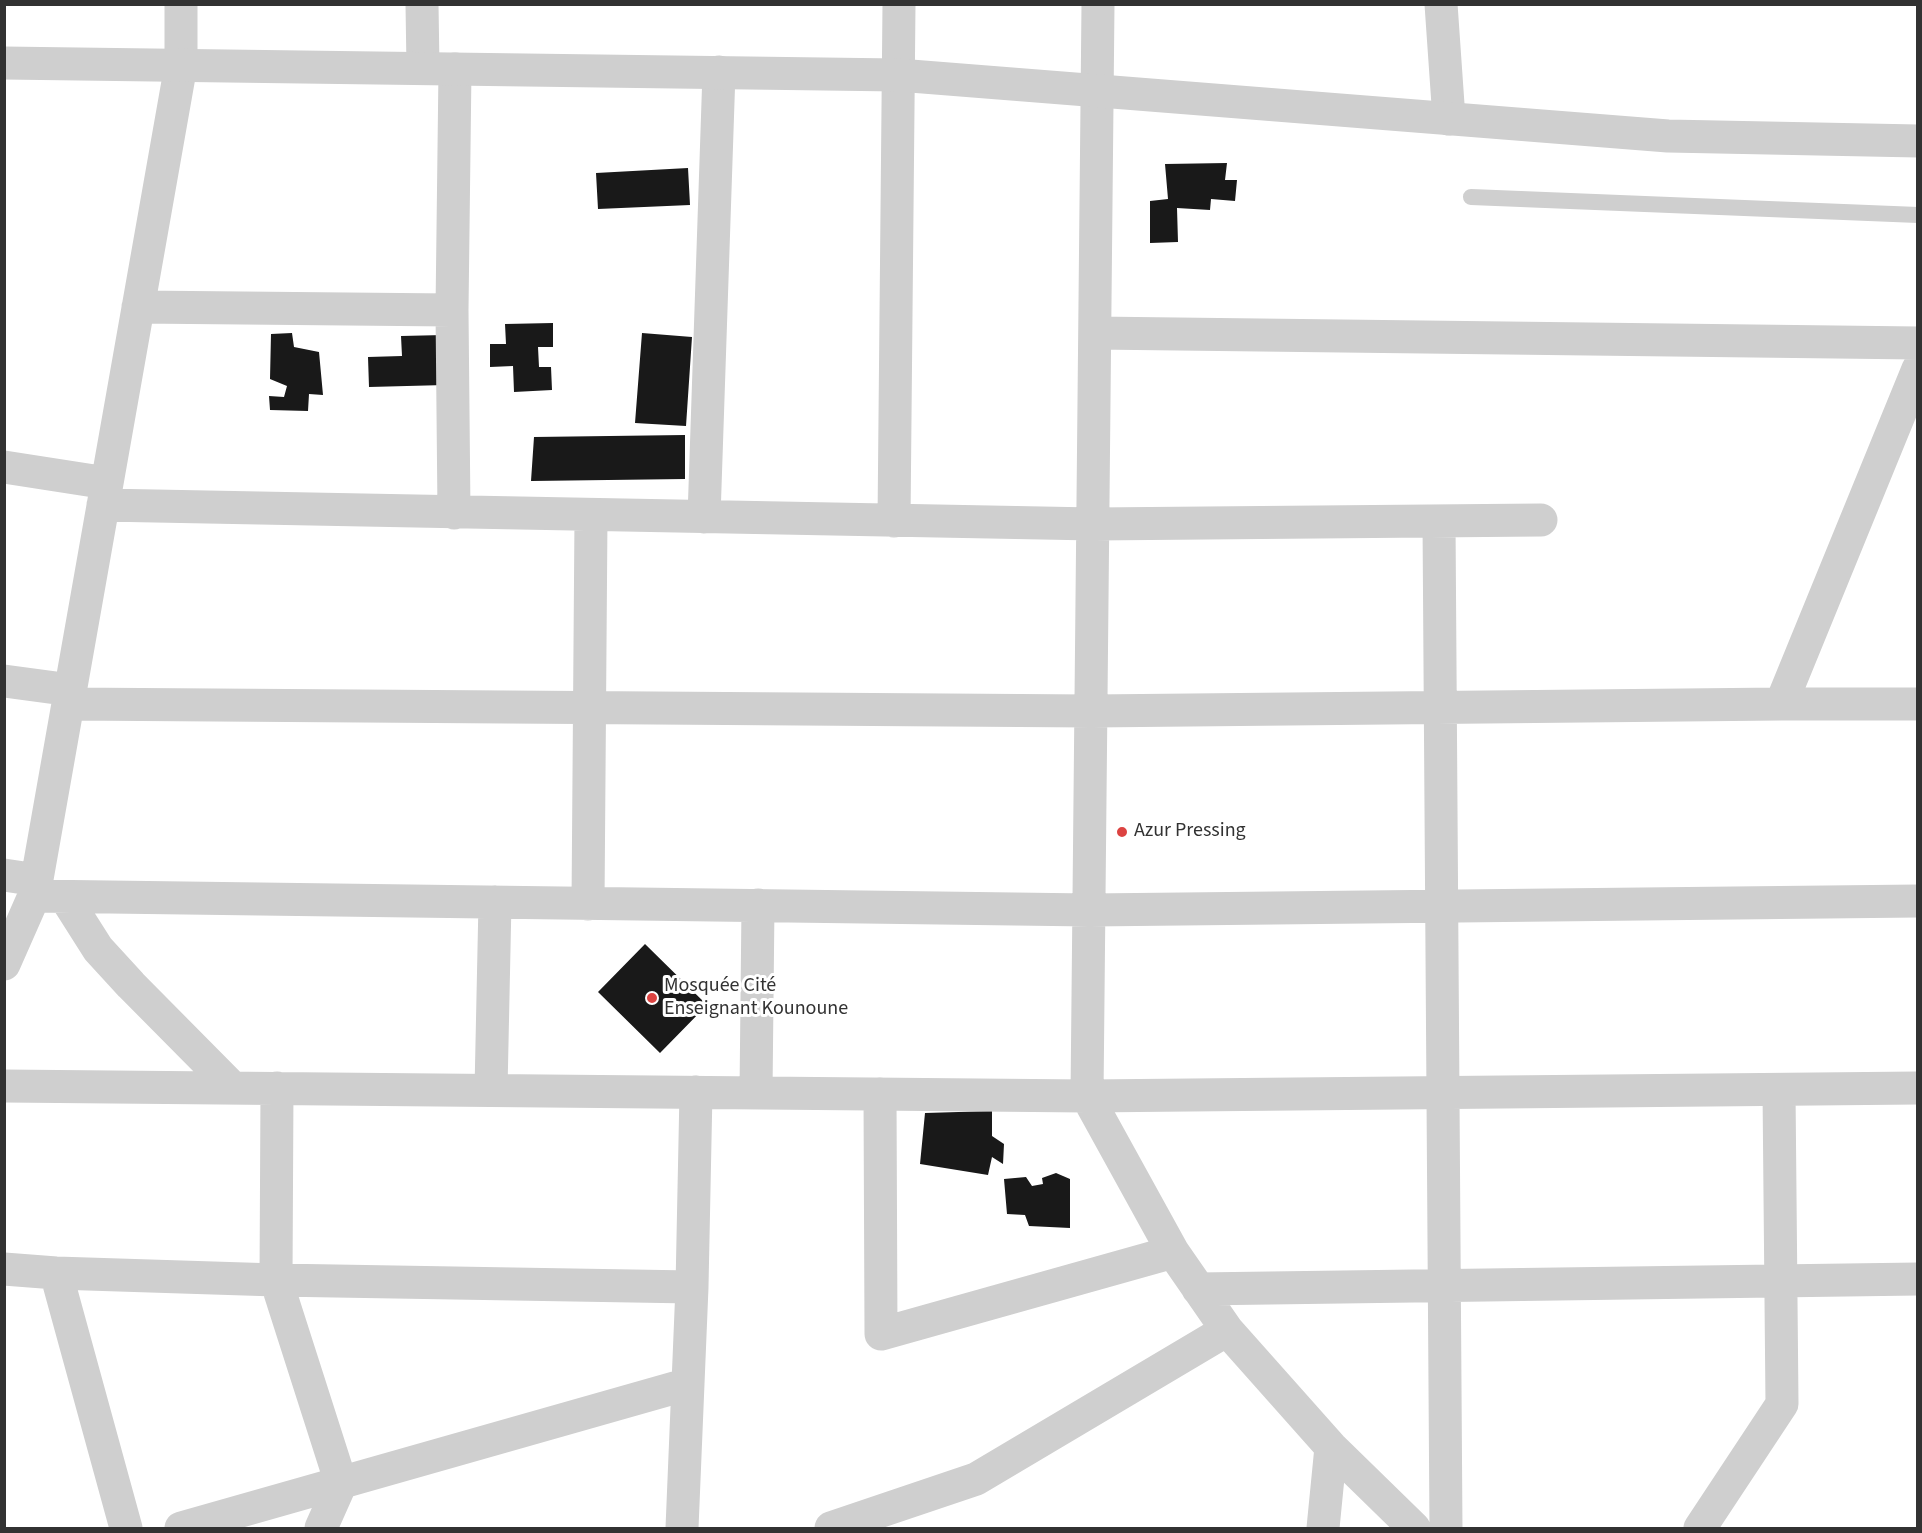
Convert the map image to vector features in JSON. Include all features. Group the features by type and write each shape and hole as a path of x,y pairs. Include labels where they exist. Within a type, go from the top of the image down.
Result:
{"street":[{"path":"4,964 45,891 69,697 181,65 181,4"},
{"path":"422,4 423,68"},
{"path":"894,521 899,4"},
{"path":"1098,4 1087,1095 1173,1252 1227,1330 1331,1447 1414,1528"},
{"path":"1444,6 1449,118"},
{"path":"4,63 898,75 1668,136 1917,141"},
{"path":"454,513 452,310 455,69"},
{"path":"704,518 719,72"},
{"path":"138,308 452,310"},
{"path":"1095,333 1917,343"},
{"path":"1781,704 1906,427 1917,369"},
{"path":"4,467 105,494 454,513 1094,524 1540,520"},
{"path":"588,904 591,516"},
{"path":"1438,521 1446,1528"},
{"path":"4,681 69,697 590,708 1092,711 1917,704"},
{"path":"4,875 45,891 588,904 1090,910 1917,901"},
{"path":"45,891 130,985 233,1088"},
{"path":"491,1090 495,902"},
{"path":"756,1093 758,905"},
{"path":"4,1086 1087,1095 1917,1088"},
{"path":"277,1089 276,1280 341,1483 328,1524"},
{"path":"1700,1528 1782,1404 1779,1090"},
{"path":"682,1528 692,1287 696,1092"},
{"path":"880,1094 881,1334 1173,1252"},
{"path":"4,1269 56,1273 276,1280 692,1287"},
{"path":"56,1273 126,1528"},
{"path":"1198,1289 1917,1279"},
{"path":"831,1528 976,1479 1227,1330"},
{"path":"181,1528 687,1384"},
{"path":"1323,1528 1331,1447"}],"lane":[{"path":"1471,197 1917,215"}],"building":[{"path":"1227,163 1225,180 1237,180 1235,201 1211,199 1210,210 1177,208 1178,242 1150,243 1150,201 1168,199 1165,164"},
{"path":"688,168 690,205 598,209 596,173"},
{"path":"553,323 553,347 538,347 539,367 551,367 552,390 514,392 513,366 490,367 490,344 506,344 505,324"},
{"path":"292,333 294,347 319,352 323,395 309,394 308,411 270,410 269,396 284,397 287,386 270,379 271,334"},
{"path":"642,333 692,337 686,426 635,423"},
{"path":"444,335 445,385 369,387 368,357 402,356 401,336"},
{"path":"685,435 685,479 531,481 534,437"},
{"name":"Mosquée Cité Enseignant Kounoune","path":"645,944 707,1005 660,1053 598,992"},
{"path":"992,1111 992,1136 1004,1144 1003,1164 992,1157 988,1175 920,1164 925,1113"},
{"path":"1056,1173 1070,1179 1070,1228 1029,1226 1025,1215 1007,1214 1004,1179 1026,1177 1032,1186 1043,1184 1042,1178"}],"place":[{"name":"Azur Pressing","path":"1122,832"},
{"name":"Mosquée Cité Enseignant Kounoune","path":"652,998"}]}
